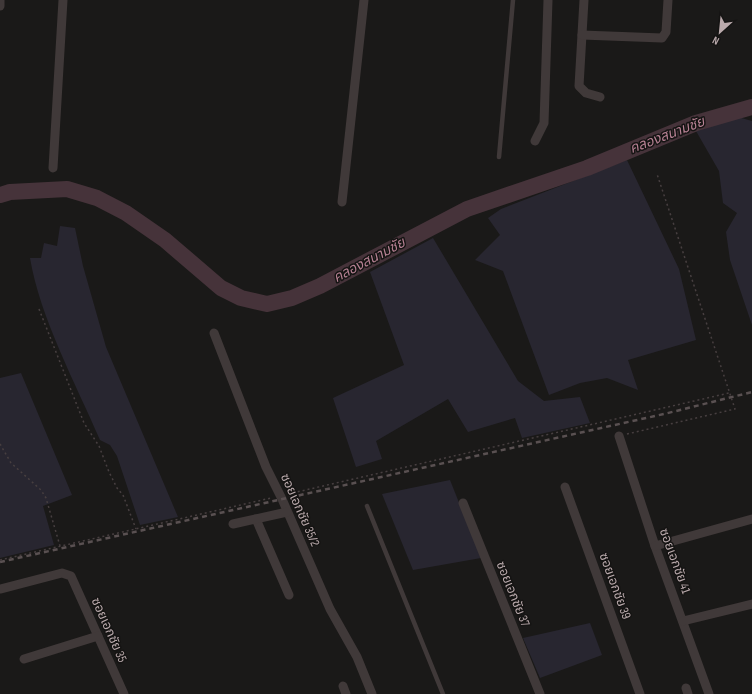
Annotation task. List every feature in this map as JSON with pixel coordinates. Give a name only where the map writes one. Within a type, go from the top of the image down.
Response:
[{"type":"street","points":[[0,0],[0,6]]},
{"type":"street","points":[[53,168],[63,0]]},
{"type":"street","points":[[342,202],[364,0]]},
{"type":"street","points":[[535,141],[544,123],[548,0]]},
{"type":"street","points":[[584,0],[579,86],[586,93],[600,96]]},
{"type":"street","points":[[582,35],[662,38],[666,32],[668,0]]},
{"type":"street","name":"ซอยเอกชัย 35/2","points":[[214,333],[266,467],[330,609],[357,657],[372,694]]},
{"type":"street","name":"ซอยเอกชัย 41","points":[[620,436],[632,479],[655,546],[709,694]]},
{"type":"street","name":"ซอยเอกชัย 39","points":[[565,487],[640,694]]},
{"type":"street","name":"ซอยเอกชัย 37","points":[[463,502],[540,694]]},
{"type":"street","points":[[234,524],[287,512]]},
{"type":"street","points":[[256,519],[289,595]]},
{"type":"street","points":[[655,546],[752,519]]},
{"type":"street","name":"ซอยเอกชัย 35","points":[[0,589],[62,573],[71,576],[124,694]]},
{"type":"street","points":[[683,621],[752,604]]},
{"type":"street","points":[[24,659],[98,636]]},
{"type":"lane","points":[[500,157],[513,0]]},
{"type":"lane","points":[[367,506],[443,694]]},
{"type":"path","points":[[620,436],[734,409],[657,174]]},
{"type":"path","points":[[39,309],[84,424],[99,446],[109,472],[123,496],[136,529]]},
{"type":"path","points":[[0,560],[729,393]]},
{"type":"path","points":[[0,444],[11,463],[40,490],[46,498],[60,546]]},
{"type":"shaded area","points":[[738,117],[752,121],[752,325],[730,260],[726,232],[737,213],[723,203],[719,171],[696,131]]},
{"type":"shaded area","points":[[627,160],[679,269],[696,340],[628,360],[638,390],[607,378],[580,383],[549,395],[503,271],[475,260],[500,235],[488,218],[501,209]]},
{"type":"shaded area","points":[[60,226],[75,228],[83,266],[106,347],[178,517],[140,525],[117,456],[110,445],[100,440],[50,327],[35,281],[30,258],[41,258],[44,243],[57,246]]},
{"type":"shaded area","points":[[433,238],[518,381],[544,401],[580,397],[590,423],[522,438],[515,418],[468,432],[448,399],[376,441],[382,459],[356,467],[333,398],[404,365],[370,272]]},
{"type":"shaded area","points":[[21,373],[72,495],[43,506],[54,545],[0,558],[0,378]]},
{"type":"shaded area","points":[[450,480],[481,558],[413,570],[382,494]]},
{"type":"shaded area","points":[[590,623],[602,655],[540,678],[523,638]]},
{"type":"waterway","name":"คลองสนามชัย","points":[[0,195],[10,192],[67,189],[97,198],[126,213],[165,240],[221,288],[241,298],[267,304],[292,298],[320,286],[467,209],[587,168],[696,123],[752,107]]},
{"type":"railway","points":[[0,562],[664,414],[752,392]]}]
